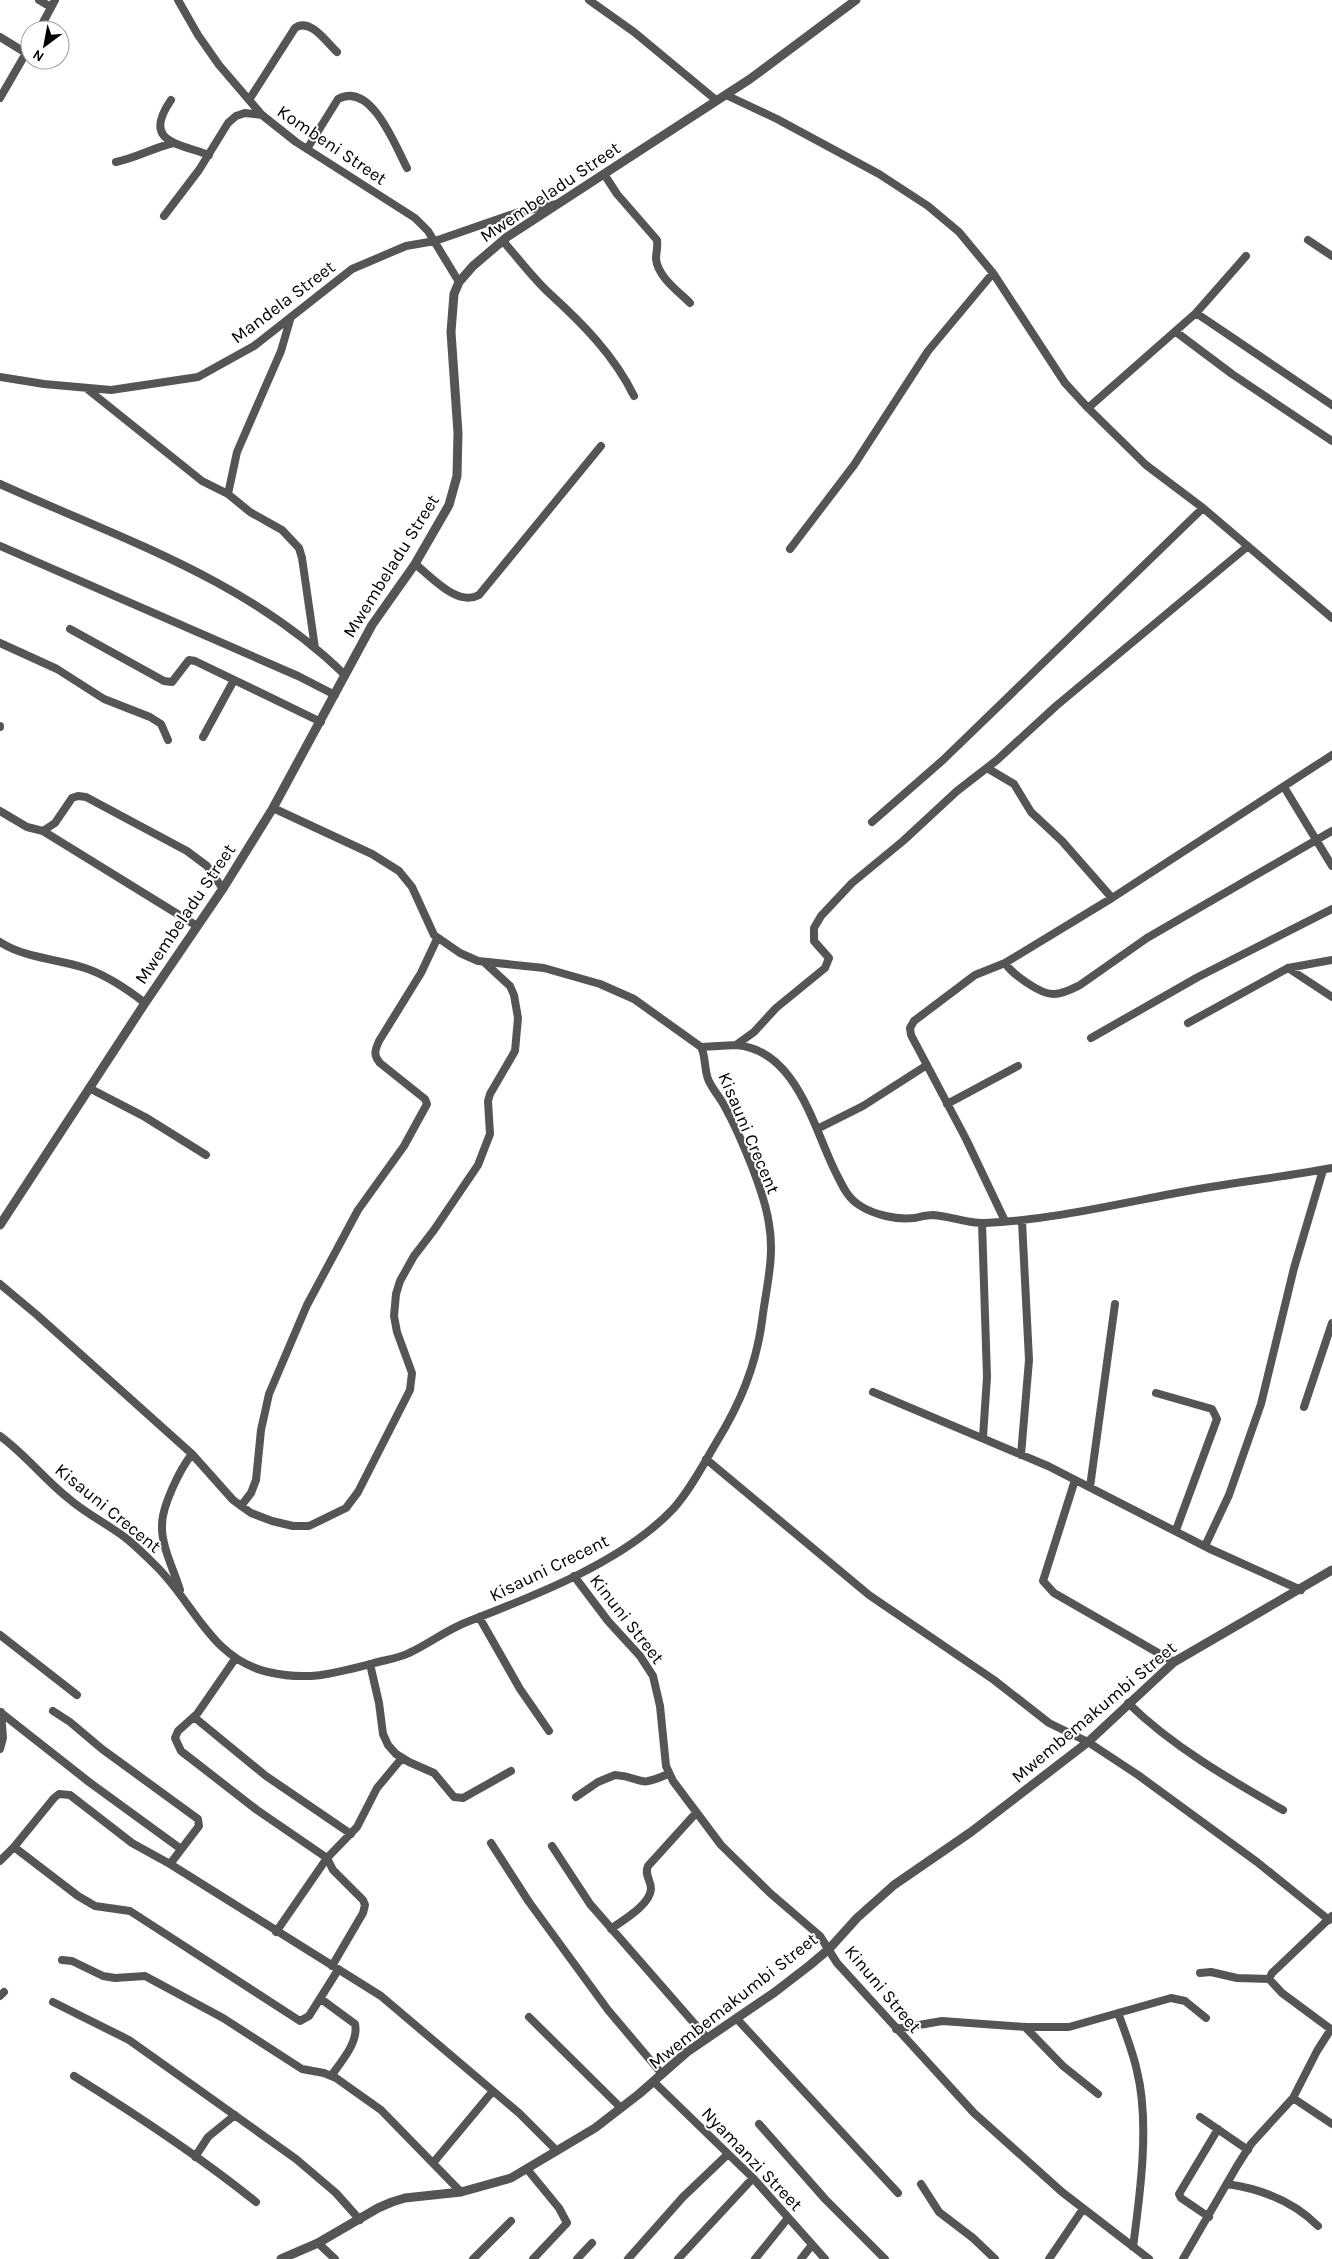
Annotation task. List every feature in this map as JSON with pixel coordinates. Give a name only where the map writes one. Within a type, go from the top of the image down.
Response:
[{"type":"street","points":[[39,0],[53,4],[44,20]]},
{"type":"street","name":"Kombeni Street","points":[[178,0],[218,65],[262,115],[279,130],[307,149],[415,218],[435,241],[459,282]]},
{"type":"street","points":[[589,0],[634,32],[716,100]]},
{"type":"street","name":"Mwembeladu Street","points":[[0,1225],[145,1003],[223,889],[274,808],[372,626],[415,564],[449,505],[457,476],[458,433],[451,332],[454,294],[459,282],[472,266],[503,241],[726,95],[856,0]]},
{"type":"street","points":[[249,100],[300,24],[307,24],[316,30],[337,52]]},
{"type":"street","points":[[0,37],[20,46]]},
{"type":"street","points":[[0,98],[20,64]]},
{"type":"street","points":[[307,149],[338,99],[346,95],[357,96],[376,112],[407,168]]},
{"type":"street","points":[[726,95],[777,119],[879,174],[928,206],[959,232],[993,273],[1065,382],[1088,408],[1146,465],[1203,508],[1332,618]]},
{"type":"street","points":[[171,100],[159,120],[159,127],[163,134],[173,144],[209,155]]},
{"type":"street","points":[[164,216],[209,155],[228,123],[236,116],[245,113],[262,115]]},
{"type":"street","points":[[116,162],[173,144]]},
{"type":"street","points":[[604,174],[617,194],[657,240],[656,258],[658,266],[667,280],[690,303]]},
{"type":"street","name":"Mandela Street","points":[[0,377],[44,384],[111,390],[198,377],[254,346],[290,320],[352,269],[406,246],[435,241],[516,214],[558,204]]},
{"type":"street","points":[[1308,240],[1332,256]]},
{"type":"street","points":[[503,241],[549,292],[576,316],[622,371],[634,396]]},
{"type":"street","points":[[1088,408],[1196,313],[1246,256]]},
{"type":"street","points":[[790,549],[854,465],[928,351],[993,273]]},
{"type":"street","points":[[1196,313],[1332,405]]},
{"type":"street","points":[[228,494],[237,452],[281,350],[290,320]]},
{"type":"street","points":[[1176,332],[1232,374],[1332,441]]},
{"type":"street","points":[[86,388],[202,481],[228,494],[250,512],[282,530],[299,548],[316,648]]},
{"type":"street","points":[[415,564],[458,597],[472,599],[480,595],[602,446]]},
{"type":"street","points":[[0,484],[142,544],[241,594],[316,648],[345,675]]},
{"type":"street","points":[[872,822],[943,760],[1203,508]]},
{"type":"street","points":[[0,546],[288,672],[335,695]]},
{"type":"street","points":[[736,1045],[754,1032],[776,1008],[827,965],[828,955],[814,941],[814,928],[852,883],[903,841],[957,791],[988,768],[1056,706],[1248,546]]},
{"type":"street","points":[[70,629],[164,681],[172,682],[189,660],[195,661],[321,722]]},
{"type":"street","points":[[0,643],[57,669],[104,698],[150,717],[161,724],[168,740]]},
{"type":"street","points":[[203,737],[234,680]]},
{"type":"street","points":[[1005,1221],[911,1035],[910,1028],[914,1021],[975,975],[1004,963],[1112,898],[1332,755]]},
{"type":"street","points":[[988,768],[1014,784],[1031,812],[1062,841],[1112,898]]},
{"type":"street","points":[[1284,787],[1332,866]]},
{"type":"street","points":[[43,831],[55,823],[72,798],[82,796],[114,810],[187,851],[207,866],[223,889]]},
{"type":"street","points":[[274,808],[372,854],[399,871],[412,887],[430,929],[437,938],[460,953],[474,960],[544,968],[600,984],[634,998],[701,1047],[736,1045],[750,1048],[781,1068],[797,1087],[817,1129],[824,1150],[845,1191],[860,1206],[869,1210],[899,1218],[933,1216],[982,1223],[1022,1221],[1332,1168]]},
{"type":"street","points":[[0,811],[27,827],[43,831],[197,926]]},
{"type":"street","points":[[1004,963],[1017,976],[1045,993],[1054,994],[1069,991],[1147,938],[1316,842],[1332,831]]},
{"type":"street","points":[[1091,1038],[1198,977],[1332,909]]},
{"type":"street","points":[[241,1506],[251,1493],[256,1480],[261,1430],[269,1394],[307,1305],[358,1210],[404,1146],[427,1104],[425,1099],[380,1063],[375,1057],[375,1049],[421,973],[437,938]]},
{"type":"street","points":[[0,942],[26,954],[86,968],[129,991],[145,1003]]},
{"type":"street","points":[[1188,1023],[1288,968],[1332,960]]},
{"type":"street","points":[[0,1284],[192,1454],[221,1489],[241,1506],[272,1521],[293,1526],[309,1526],[346,1508],[371,1470],[410,1390],[412,1373],[397,1332],[394,1316],[400,1282],[414,1256],[478,1165],[490,1134],[488,1102],[490,1094],[515,1051],[518,1037],[518,1018],[514,995],[506,981],[484,962]]},
{"type":"street","points":[[1288,968],[1332,997]]},
{"type":"street","name":"Kisauni Crecent","points":[[0,1436],[25,1456],[66,1497],[128,1540],[170,1580],[214,1641],[235,1659],[265,1671],[302,1677],[336,1674],[409,1653],[457,1626],[574,1576],[606,1559],[657,1524],[683,1496],[740,1402],[755,1361],[769,1285],[772,1240],[769,1219],[758,1186],[726,1108],[708,1078],[701,1047]]},
{"type":"street","points":[[817,1129],[863,1106],[927,1064]]},
{"type":"street","points":[[947,1104],[1018,1066]]},
{"type":"street","points":[[89,1088],[145,1117],[206,1155]]},
{"type":"street","points":[[1206,1546],[1229,1495],[1262,1404],[1294,1268],[1323,1170]]},
{"type":"street","points":[[1021,1455],[1029,1360],[1022,1221]]},
{"type":"street","points":[[982,1223],[987,1377],[983,1438]]},
{"type":"street","points":[[1090,1487],[1115,1304]]},
{"type":"street","points":[[1304,1408],[1332,1323]]},
{"type":"street","points":[[873,1392],[1021,1455],[1090,1487],[1206,1546],[1301,1590]]},
{"type":"street","points":[[1156,1394],[1212,1409],[1218,1420],[1176,1530]]},
{"type":"street","points":[[181,1596],[163,1538],[162,1525],[182,1466],[192,1454]]},
{"type":"street","points":[[706,1460],[869,1595],[994,1680],[1049,1723],[1088,1742],[1138,1775],[1330,1918],[1272,1973],[1269,1979]]},
{"type":"street","points":[[1075,1480],[1042,1581],[1054,1593],[1174,1662]]},
{"type":"street","name":"Mwembemakumbi Street","points":[[281,2259],[318,2243],[378,2208],[405,2198],[461,2192],[489,2186],[527,2169],[594,2128],[707,2038],[786,1984],[829,1948],[857,1918],[894,1884],[971,1832],[1088,1742],[1174,1662],[1204,1642],[1301,1590],[1332,1570]]},
{"type":"street","name":"Kinuni Street","points":[[574,1576],[608,1621],[640,1656],[653,1676],[660,1706],[668,1774],[696,1813],[735,1860],[815,1931],[829,1948],[837,1963],[974,2113],[1083,2209],[1133,2247],[1140,2256],[1149,2259]]},
{"type":"street","points":[[479,1617],[520,1689],[549,1731]]},
{"type":"street","points":[[0,1635],[77,1694]]},
{"type":"street","points":[[14,1847],[78,1896],[95,1906],[130,1911],[300,2021],[309,2016],[321,1999],[365,1905],[363,1900],[332,1870],[327,1858],[257,1810],[181,1751],[174,1738],[178,1731],[194,1717],[235,1659]]},
{"type":"street","points":[[370,1664],[380,1703],[383,1734],[388,1745],[402,1758],[434,1773],[454,1796],[459,1798],[463,1798],[511,1771]]},
{"type":"street","points":[[1128,1703],[1155,1726],[1215,1770],[1283,1810]]},
{"type":"street","points":[[53,1711],[198,1819],[199,1826],[170,1864]]},
{"type":"street","points":[[0,1712],[89,1782],[181,1849]]},
{"type":"street","points":[[0,1712],[2,1738],[0,1749]]},
{"type":"street","points":[[194,1717],[266,1776],[351,1834]]},
{"type":"street","points":[[276,1932],[327,1858],[357,1827],[377,1788],[402,1758]]},
{"type":"street","points":[[576,1798],[598,1782],[615,1775],[642,1783],[651,1782],[668,1774]]},
{"type":"street","points":[[0,1861],[14,1847],[54,1798],[63,1794],[70,1795],[140,1848],[170,1864],[276,1932],[382,1996],[404,2013],[557,2151]]},
{"type":"street","points":[[611,1929],[648,1897],[651,1888],[645,1871],[696,1813]]},
{"type":"street","points":[[491,1844],[529,1902],[608,2010],[662,2074]]},
{"type":"street","points":[[552,1846],[590,1904],[707,2038]]},
{"type":"street","points":[[62,1960],[72,1961],[103,1976],[115,1978],[145,1976],[224,2018],[302,2069],[331,2076],[380,2110],[461,2192]]},
{"type":"street","points":[[1183,2259],[1248,2150],[1292,2098],[1317,2051],[1332,2029],[1282,1994],[1269,1979],[1237,1978],[1210,1972],[1200,1973]]},
{"type":"street","points":[[896,2029],[942,2022],[1025,2028],[1069,2027],[1159,2000],[1178,1998],[1196,2008],[1206,2018]]},
{"type":"street","points":[[321,1999],[355,2024],[356,2030],[344,2057],[331,2076]]},
{"type":"street","points":[[54,2002],[128,2040],[234,2115],[318,2176],[360,2220]]},
{"type":"street","points":[[1118,2013],[1138,2072],[1143,2113],[1140,2180],[1133,2247]]},
{"type":"street","points":[[529,2017],[621,2108]]},
{"type":"street","points":[[737,2019],[898,2193]]},
{"type":"street","points":[[1025,2028],[1063,2066],[1098,2094]]},
{"type":"street","points":[[74,2076],[120,2104],[221,2174],[256,2202]]},
{"type":"street","name":"Nyamanzi Street","points":[[654,2082],[753,2178],[825,2259]]},
{"type":"street","points":[[433,2163],[492,2092]]},
{"type":"street","points":[[1292,2098],[1332,2124]]},
{"type":"street","points":[[195,2156],[208,2137],[234,2115]]},
{"type":"street","points":[[1200,2117],[1248,2150]]},
{"type":"street","points":[[759,2124],[825,2199],[885,2259]]},
{"type":"street","points":[[1209,2217],[1181,2198],[1179,2194],[1218,2129]]},
{"type":"street","points":[[628,2259],[683,2197],[728,2154]]},
{"type":"street","points":[[527,2169],[559,2208],[567,2223],[533,2259]]},
{"type":"street","points":[[678,2259],[753,2178]]},
{"type":"street","points":[[920,2184],[939,2212],[973,2238],[995,2259]]},
{"type":"street","points":[[1227,2184],[1270,2194],[1305,2214],[1318,2226]]},
{"type":"street","points":[[1049,2259],[1083,2209]]},
{"type":"street","points":[[755,2259],[788,2218]]},
{"type":"street","points":[[473,2259],[511,2221]]},
{"type":"street","points":[[318,2243],[334,2259]]},
{"type":"street","points":[[577,2259],[592,2243]]},
{"type":"street","points":[[801,2259],[812,2245]]}]
